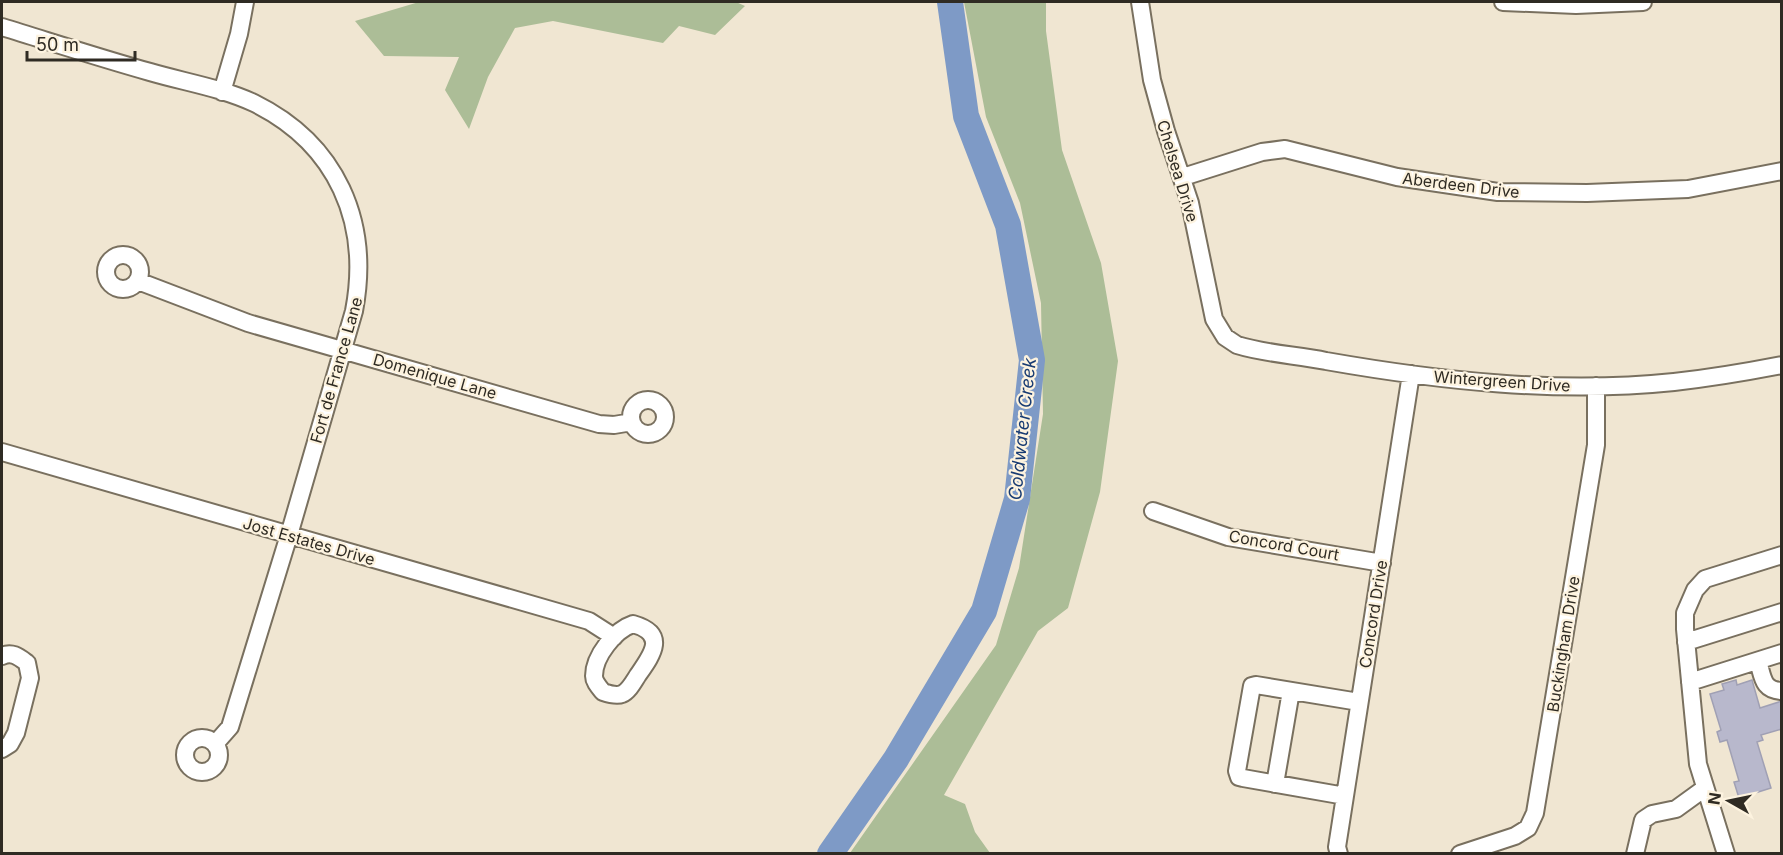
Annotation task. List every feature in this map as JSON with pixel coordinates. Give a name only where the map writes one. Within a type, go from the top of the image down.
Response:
[{"type":"street","points":[[222,92],[239,34],[245,2]]},
{"type":"street","name":"Chelsea Drive","points":[[1140,2],[1158,104],[1183,177],[1198,234],[1214,319],[1226,337]]},
{"type":"street","points":[[1503,2],[1576,5],[1643,2]]},
{"type":"street","name":"Fort de France Lane","points":[[2,27],[254,103],[300,134],[319,153],[337,176],[350,205],[356,228],[359,287],[354,311],[230,727],[215,744]]},
{"type":"street","name":"Aberdeen Drive","points":[[1183,177],[1262,152],[1284,149],[1347,167],[1498,192],[1587,193],[1688,189],[1782,171]]},
{"type":"street","name":"Domenique Lane","points":[[138,281],[248,322],[599,424],[614,425],[632,422]]},
{"type":"street","name":"Wintergreen Drive","points":[[1226,337],[1237,345],[1248,348],[1458,381],[1492,383],[1596,386],[1672,382],[1782,365]]},
{"type":"street","name":"Concord Drive","points":[[1339,854],[1337,847],[1411,374]]},
{"type":"street","name":"Buckingham Drive","points":[[1460,854],[1515,836],[1528,828],[1535,813],[1596,445],[1596,386]]},
{"type":"street","name":"Jost Estates Drive","points":[[2,452],[589,621],[614,636]]},
{"type":"street","name":"Concord Court","points":[[1153,511],[1228,537],[1382,563]]},
{"type":"street","points":[[1726,854],[1698,765],[1685,613],[1695,590],[1705,579],[1782,555]]},
{"type":"street","points":[[1686,642],[1782,612]]},
{"type":"street","points":[[1690,682],[1782,653]]},
{"type":"street","points":[[2,656],[17,655],[27,663],[30,678],[16,733],[10,744],[2,749]]},
{"type":"street","points":[[1758,661],[1766,685],[1772,691],[1782,691]]},
{"type":"street","points":[[1345,795],[1243,778],[1237,774],[1252,686],[1359,702]]},
{"type":"street","points":[[1275,784],[1291,691]]},
{"type":"street","points":[[1635,854],[1643,820],[1652,814],[1676,809],[1705,788]]},
{"type":"green space","points":[[419,2],[736,2],[745,6],[715,35],[679,26],[663,43],[553,21],[515,28],[488,77],[469,129],[445,90],[459,57],[384,56],[355,21]]},
{"type":"green space","points":[[964,2],[1046,2],[1046,31],[1062,150],[1101,263],[1118,361],[1100,492],[1068,608],[1038,631],[944,795],[965,804],[975,832],[990,853],[850,853],[996,645],[1019,568],[1043,414],[1041,303],[1020,203],[986,117]]},
{"type":"building","points":[[1736,680],[1737,685],[1752,680],[1760,708],[1782,701],[1782,729],[1761,735],[1763,740],[1757,742],[1771,788],[1739,798],[1734,782],[1739,781],[1727,740],[1720,742],[1717,732],[1721,730],[1710,694],[1724,690],[1722,684]]},
{"type":"waterway","name":"Coldwater Creek","points":[[830,854],[896,759],[984,611],[1017,499],[1032,360],[1008,225],[966,116],[950,2]]}]
